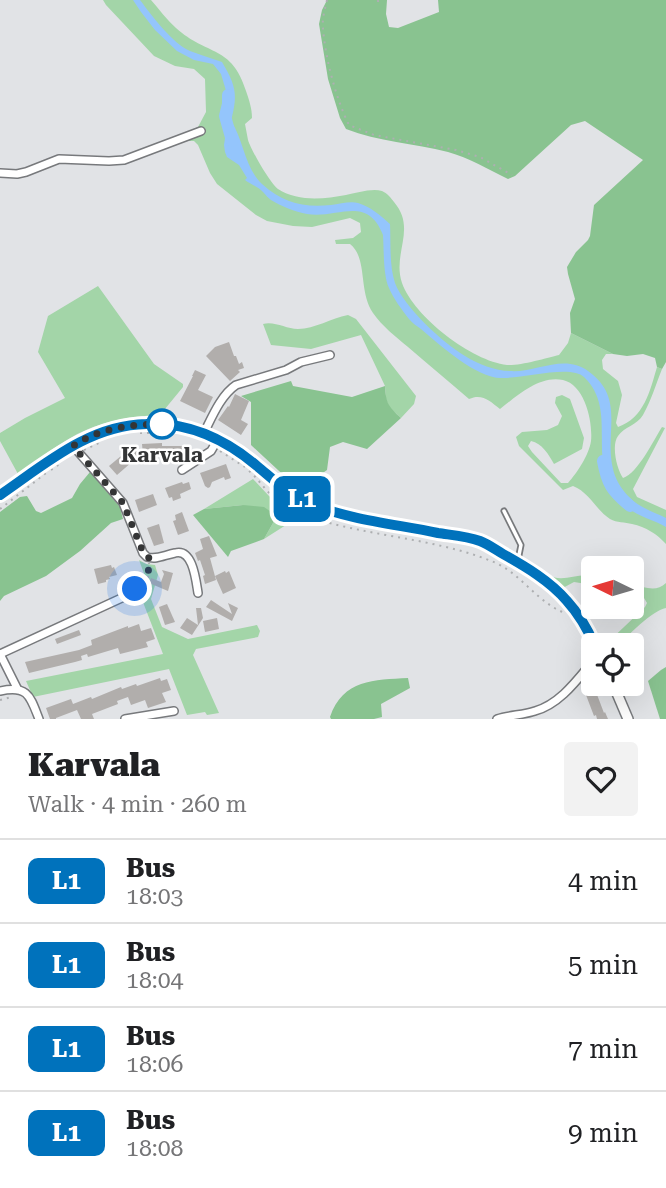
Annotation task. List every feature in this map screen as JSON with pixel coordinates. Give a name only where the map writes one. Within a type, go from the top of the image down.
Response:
[{"type":"street","points":[[0,173],[26,172],[59,159],[124,160],[201,131]]},
{"type":"street","points":[[204,433],[223,398],[236,385],[286,370],[301,362],[330,355]]},
{"type":"street","points":[[0,495],[100,433],[123,426],[145,424],[178,426],[204,433],[216,443],[243,454],[287,491],[326,510],[479,541],[518,562],[542,579],[567,601],[588,633]]},
{"type":"street","points":[[182,470],[211,451],[216,443]]},
{"type":"street","points":[[76,450],[123,503],[143,552],[149,558],[157,559],[178,552],[187,556],[198,593]]},
{"type":"street","points":[[16,688],[0,654],[126,596]]},
{"type":"street","points":[[497,719],[526,714],[548,706],[581,675]]},
{"type":"street","points":[[0,691],[16,688],[22,690],[31,699],[39,719]]},
{"type":"street","points":[[617,696],[628,719]]},
{"type":"street","points":[[125,719],[174,711]]},
{"type":"lane","points":[[504,511],[521,545],[518,562]]},
{"type":"path","points":[[327,0],[323,26],[326,45],[342,111],[349,125],[374,135],[480,157],[512,175]]},
{"type":"path","points":[[378,0],[378,6]]},
{"type":"path","points":[[131,433],[156,432]]},
{"type":"path","points":[[0,509],[76,450],[103,441]]},
{"type":"path","points":[[216,443],[248,469],[275,498],[301,513],[336,525],[461,551],[489,561],[510,570],[553,607],[567,614]]},
{"type":"path","points":[[126,596],[148,579],[149,558]]},
{"type":"green space","points":[[103,0],[151,0],[187,37],[226,58],[234,66],[251,107],[252,118],[245,124],[248,140],[261,166],[278,189],[294,196],[311,198],[374,190],[389,196],[401,212],[404,222],[400,261],[402,283],[431,323],[462,346],[493,362],[519,364],[559,355],[568,343],[571,333],[613,354],[606,354],[602,360],[603,369],[618,381],[622,395],[616,423],[618,427],[627,423],[640,410],[657,367],[662,369],[643,415],[618,436],[615,451],[623,478],[634,470],[662,427],[665,428],[633,489],[637,497],[666,510],[666,544],[647,529],[610,519],[579,489],[573,486],[563,490],[519,446],[516,437],[522,432],[547,430],[558,425],[562,416],[555,403],[556,397],[562,395],[570,399],[584,438],[582,449],[554,464],[539,444],[531,441],[528,446],[561,483],[568,483],[582,464],[591,441],[586,405],[571,383],[554,379],[545,381],[521,393],[500,409],[482,397],[469,399],[389,331],[373,313],[368,304],[356,250],[350,244],[336,244],[335,240],[353,238],[361,232],[360,223],[350,218],[312,227],[267,221],[217,184],[198,145],[194,141],[181,141],[179,136],[198,127],[206,112],[205,79],[194,69],[175,66],[154,56]]},
{"type":"green space","points":[[327,0],[387,0],[389,27],[398,28],[439,12],[438,0],[666,0],[666,362],[662,369],[657,367],[655,358],[643,354],[613,354],[571,333],[570,313],[575,299],[567,267],[590,236],[594,205],[643,160],[585,121],[571,125],[515,176],[508,179],[448,152],[371,137],[346,129],[328,79],[319,24]]},
{"type":"green space","points":[[98,286],[154,364],[183,384],[183,387],[160,415],[124,419],[88,429],[18,474],[0,441],[0,433],[65,398],[38,352],[48,316]]},
{"type":"green space","points":[[348,315],[356,319],[416,396],[414,404],[401,418],[389,407],[385,386],[361,335],[311,349],[271,345],[263,324],[304,329]]},
{"type":"green space","points":[[291,381],[293,386],[352,397],[385,386],[388,404],[401,418],[367,449],[343,442],[330,447],[327,470],[303,487],[292,483],[251,445],[251,402],[241,396]]},
{"type":"green space","points":[[90,472],[120,507],[123,519],[111,523],[80,551],[46,576],[4,596],[0,601],[0,512],[20,497],[27,496],[36,511],[41,513],[72,498]]},
{"type":"green space","points":[[253,479],[269,496],[297,518],[264,539],[273,523],[243,505],[204,509]]},
{"type":"green space","points":[[243,505],[264,507],[274,514],[273,523],[264,539],[231,551],[228,557],[193,515],[204,509]]},
{"type":"green space","points":[[139,560],[155,565],[158,575],[151,599],[162,627],[188,639],[257,625],[260,631],[258,637],[196,649],[193,655],[219,713],[187,715],[169,669],[33,697],[26,681],[163,654],[136,584],[146,579]]},
{"type":"green space","points":[[538,568],[558,578],[581,575],[581,583],[574,582],[561,589]]},
{"type":"green space","points":[[666,583],[666,608],[647,618],[631,633],[618,633],[631,620],[644,620],[647,603],[644,588],[654,589]]},
{"type":"green space","points":[[666,667],[666,719],[660,719],[648,681]]},
{"type":"green space","points":[[408,678],[410,688],[381,704],[382,717],[331,719],[336,704],[351,688],[372,681]]},
{"type":"water","points":[[133,0],[140,0],[163,29],[183,47],[222,62],[234,90],[235,104],[231,121],[251,170],[262,184],[278,196],[303,205],[358,203],[379,214],[390,224],[391,261],[395,283],[415,313],[446,342],[470,359],[504,371],[569,364],[579,366],[600,381],[610,404],[611,455],[615,477],[633,501],[666,518],[666,527],[632,511],[611,488],[603,463],[600,407],[592,386],[584,377],[578,373],[557,372],[501,378],[491,377],[470,367],[413,323],[398,304],[386,276],[383,235],[369,215],[351,211],[319,215],[298,212],[271,200],[245,180],[247,178],[239,165],[227,157],[225,152],[227,94],[221,74],[213,64],[194,60],[177,51],[155,30]]},
{"type":"building","points":[[229,342],[234,356],[239,364],[242,362],[244,368],[238,370],[240,372],[230,381],[206,356],[215,347]]},
{"type":"building","points":[[195,370],[206,375],[198,390],[213,397],[205,413],[180,401]]},
{"type":"building","points":[[235,394],[249,401],[241,420],[248,424],[241,435],[218,420]]},
{"type":"building","points":[[162,443],[162,446],[188,446],[188,455],[143,455],[142,444]]},
{"type":"building","points":[[133,446],[140,455],[117,475],[109,466]]},
{"type":"building","points":[[226,464],[231,478],[225,480],[224,477],[212,482],[208,488],[205,486],[200,473]]},
{"type":"building","points":[[189,482],[191,489],[173,501],[165,488]]},
{"type":"building","points":[[153,494],[157,505],[139,512],[135,500]]},
{"type":"building","points":[[182,512],[189,531],[178,535],[173,521],[176,520],[175,515]]},
{"type":"building","points":[[159,524],[164,543],[154,546],[147,528]]},
{"type":"building","points":[[209,536],[217,556],[210,558],[216,580],[205,584],[205,575],[195,553],[203,549],[200,539]]},
{"type":"building","points":[[111,565],[117,575],[98,584],[94,569]]},
{"type":"building","points":[[162,570],[173,573],[168,591],[149,583],[151,578],[161,582],[164,574]]},
{"type":"building","points":[[229,571],[236,588],[223,594],[215,576]]},
{"type":"building","points":[[211,600],[232,614],[228,603],[238,608],[232,621],[206,607]]},
{"type":"building","points":[[167,604],[175,622],[165,625],[159,607]]},
{"type":"building","points":[[196,608],[201,608],[203,618],[192,635],[180,628],[187,618],[198,625]]},
{"type":"building","points":[[217,618],[219,629],[205,632],[203,621]]},
{"type":"building","points":[[139,624],[141,631],[151,628],[155,639],[146,642],[148,647],[120,654],[118,648],[88,657],[87,654],[81,656],[82,660],[29,673],[25,662],[79,650],[92,645],[91,640]]},
{"type":"building","points":[[79,630],[81,635],[57,644],[55,639]]},
{"type":"building","points":[[160,678],[161,681],[167,679],[171,690],[162,693],[166,702],[148,708],[145,700],[131,705],[128,697],[92,714],[94,719],[81,719],[77,710],[50,719],[46,708],[71,699],[73,704],[91,697],[92,699],[121,687],[137,686]]},
{"type":"building","points":[[586,696],[598,696],[608,719],[597,719],[596,715],[594,716]]},
{"type":"waterway","points":[[228,95],[225,116],[232,141]]},
{"type":"waterway","points":[[603,461],[611,486],[630,506]]},
{"type":"bus line","name":"L1","points":[[0,495],[80,442],[100,433],[123,426],[145,424],[178,426],[204,433],[227,444],[294,496],[326,510],[479,541],[518,562],[542,579],[567,601],[588,633]]},
{"type":"place","name":"Karvala","points":[[162,424]]},
{"type":"route","points":[[135,589],[148,579],[149,558],[143,552],[123,503],[73,446],[123,426],[162,424]]}]
